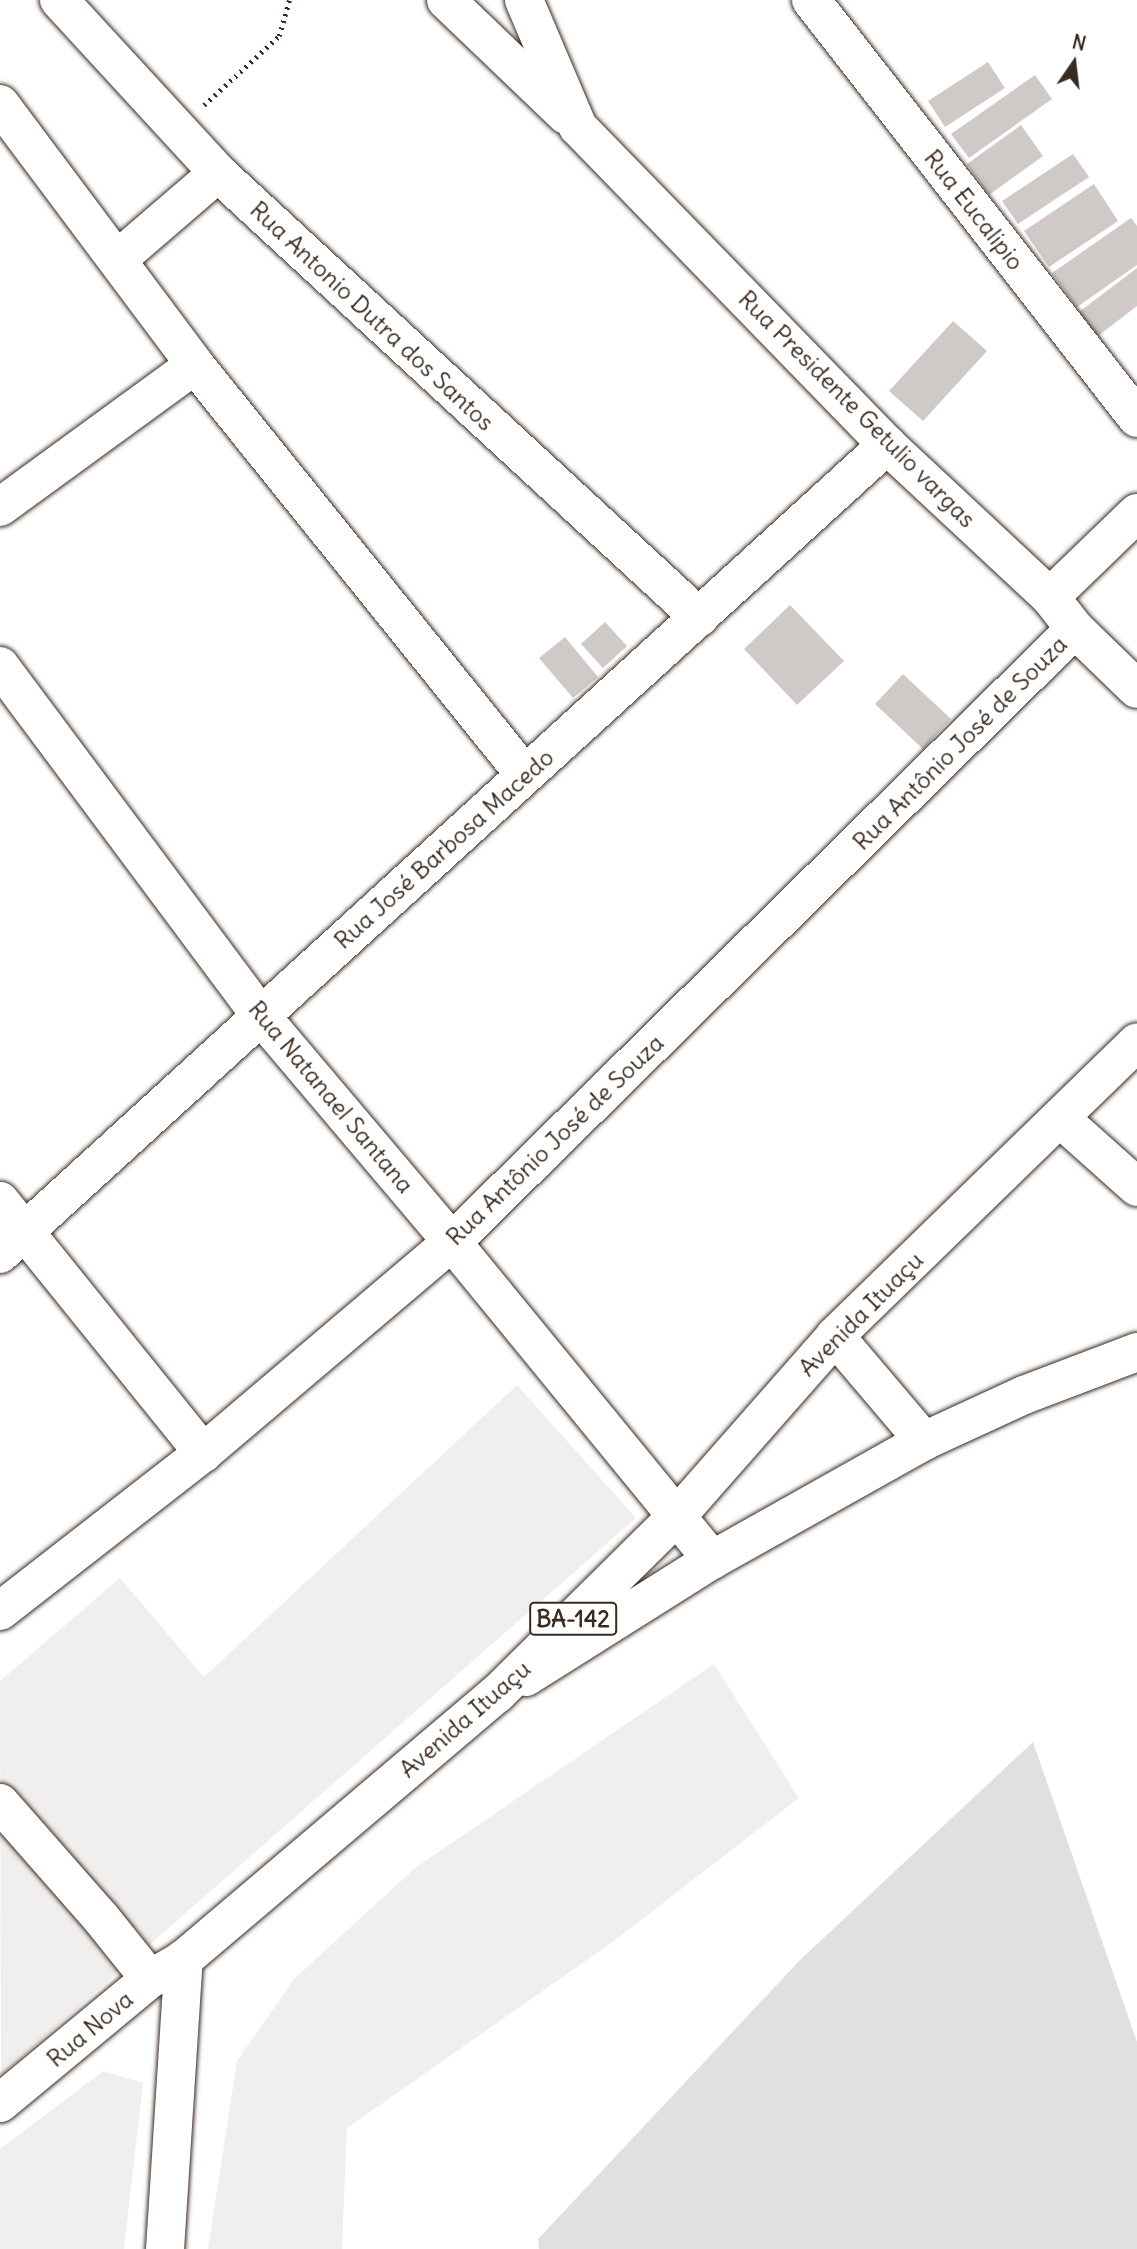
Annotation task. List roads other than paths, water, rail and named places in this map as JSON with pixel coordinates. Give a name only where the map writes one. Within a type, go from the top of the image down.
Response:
[{"type":"street","name":"Rua Antonio Dutra dos Santos","points":[[59,0],[218,173],[699,617]]},
{"type":"street","name":"Rua Presidente Getulio vargas","points":[[446,0],[578,127],[887,445],[1050,597],[1075,629],[1137,690]]},
{"type":"street","name":"Rua Presidente Getulio vargas","points":[[524,0],[578,127]]},
{"type":"street","name":"Rua Eucalipio","points":[[811,0],[1137,418]]},
{"type":"street","points":[[0,104],[195,365],[525,775]]},
{"type":"street","points":[[118,259],[218,173]]},
{"type":"street","points":[[0,507],[195,365]]},
{"type":"street","name":"Rua José Barbosa Macedo","points":[[12,1243],[887,445]]},
{"type":"street","points":[[1050,597],[1137,513]]},
{"type":"street","name":"Rua Antônio José de Souza","points":[[0,1611],[203,1453],[452,1242],[1075,629]]},
{"type":"street","name":"Rua Natanael Santana","points":[[0,666],[261,1016],[452,1242],[678,1515],[712,1560]]},
{"type":"street","name":"Avenida Ituaçu","points":[[184,1959],[497,1694],[678,1515],[835,1336],[1061,1119],[1137,1042]]},
{"type":"street","points":[[1061,1119],[1137,1187]]},
{"type":"street","points":[[0,1201],[12,1243],[203,1453]]},
{"type":"street","points":[[835,1336],[924,1441]]},
{"type":"street","points":[[497,1694],[712,1560],[924,1441],[1024,1395],[1137,1352]]},
{"type":"street","points":[[0,1803],[150,1979]]},
{"type":"street","points":[[165,2249],[184,1959]]},
{"type":"street","name":"Rua Nova","points":[[0,2102],[150,1979],[184,1959]]}]
